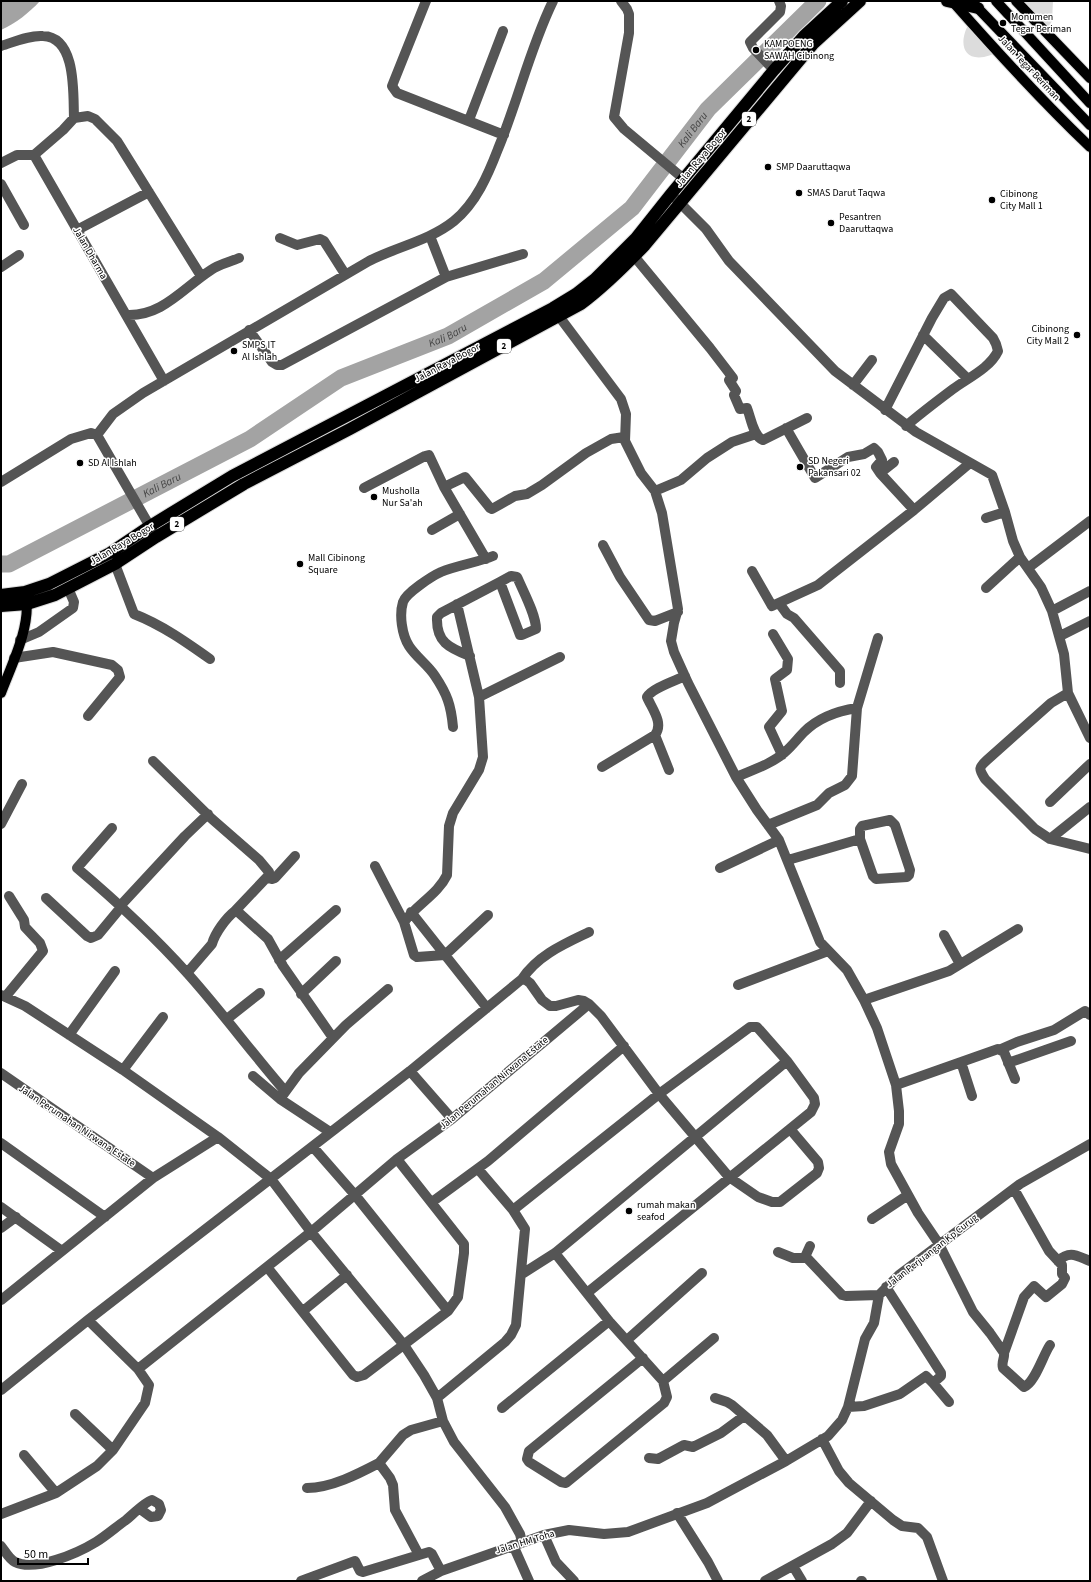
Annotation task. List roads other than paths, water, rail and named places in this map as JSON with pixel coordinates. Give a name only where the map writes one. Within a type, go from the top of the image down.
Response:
[{"type":"highway","name":"Jalan Raya Bogor","points":[[1,606],[26,598],[55,595],[116,564],[153,532],[232,476],[343,418],[556,312],[581,304],[603,288],[634,256],[675,198],[684,179],[804,36],[842,1]]},
{"type":"highway","name":"Jalan Raya Bogor","points":[[1,595],[26,598],[54,582],[350,429],[556,312],[617,259],[675,198],[814,43],[860,1]]},
{"type":"highway","points":[[950,1],[975,5]]},
{"type":"highway","points":[[343,418],[350,429]]},
{"type":"main road","name":"Jalan Tegar Beriman","points":[[950,1],[1056,114],[1090,147]]},
{"type":"main road","name":"Jalan Tegar Beriman","points":[[996,1],[1090,103]]},
{"type":"main road","points":[[1016,1],[1090,78]]},
{"type":"main road","name":"Jalan Tegar Beriman","points":[[975,5],[1090,125]]},
{"type":"main road","points":[[1013,68],[1026,58]]},
{"type":"main road","points":[[1,693],[25,624],[26,598]]},
{"type":"street","points":[[426,1],[393,88],[397,93],[504,135]]},
{"type":"street","points":[[97,435],[113,414],[164,381],[345,274],[387,252],[430,236],[455,220],[465,210],[485,180],[504,135],[541,30],[554,1]]},
{"type":"street","points":[[622,1],[629,14],[629,33],[614,117],[624,130],[684,179]]},
{"type":"street","points":[[774,70],[753,48],[750,42],[780,12],[781,6],[779,1]]},
{"type":"street","points":[[469,120],[503,30]]},
{"type":"street","points":[[1,46],[34,36],[50,37],[58,43],[69,58],[72,68],[74,118]]},
{"type":"street","points":[[1,163],[17,155],[34,155],[63,130],[74,118],[88,116],[92,117],[111,134],[201,276]]},
{"type":"street","name":"Jalan Dharma","points":[[34,155],[164,381]]},
{"type":"street","points":[[1,184],[24,225]]},
{"type":"street","points":[[77,230],[149,192]]},
{"type":"street","points":[[675,198],[706,229],[722,254],[733,266],[835,370],[906,426],[992,475],[1013,541],[1020,557],[1041,587],[1052,611],[1064,654],[1068,693],[1090,738]]},
{"type":"street","points":[[430,236],[446,277]]},
{"type":"street","points":[[280,238],[297,245],[320,239],[324,241],[345,274]]},
{"type":"street","points":[[249,330],[272,362],[277,365],[282,365],[446,277],[523,254]]},
{"type":"street","points":[[1,266],[18,255]]},
{"type":"street","points":[[634,256],[733,378],[729,380],[736,391],[734,395],[740,409],[747,408],[756,434],[763,440],[807,418]]},
{"type":"street","points":[[126,314],[142,314],[165,304],[177,297],[201,276],[213,268],[239,258]]},
{"type":"street","points":[[885,410],[923,335],[944,298],[951,294],[992,338],[998,351],[991,361],[906,426]]},
{"type":"street","points":[[556,312],[577,338],[621,399],[626,414],[624,437],[626,444],[641,473],[655,492],[663,520],[678,609],[671,641],[674,652],[736,777],[778,840],[788,860],[820,942],[847,970],[864,1000],[877,1028],[896,1085],[899,1111],[899,1124],[889,1152],[891,1164],[908,1195],[939,1244],[973,1312],[1004,1353]]},
{"type":"street","points":[[923,335],[968,379]]},
{"type":"street","points":[[853,385],[872,360]]},
{"type":"street","points":[[786,428],[815,478],[848,457],[864,454],[874,448],[882,460],[876,467],[914,510]]},
{"type":"street","points":[[1,482],[71,439],[91,433],[97,435],[153,532]]},
{"type":"street","points":[[655,492],[687,476],[707,458],[732,442],[756,434]]},
{"type":"street","points":[[444,487],[465,477],[492,509],[515,496],[527,494],[586,453],[611,439],[624,437]]},
{"type":"street","points":[[364,488],[427,455],[430,457],[444,487],[460,514],[490,557],[440,572],[412,592],[403,602],[403,635],[410,648],[434,674],[449,699],[453,726]]},
{"type":"street","points":[[880,473],[894,462]]},
{"type":"street","points":[[752,571],[771,606],[818,585],[914,510],[970,463]]},
{"type":"street","points":[[986,518],[1005,512]]},
{"type":"street","points":[[432,530],[460,514]]},
{"type":"street","points":[[1028,568],[1090,521]]},
{"type":"street","points":[[603,545],[620,578],[649,620],[655,621],[678,612]]},
{"type":"street","points":[[986,588],[1020,557]]},
{"type":"street","points":[[116,564],[134,614],[149,620],[176,635],[210,659]]},
{"type":"street","points":[[470,656],[457,651],[444,642],[438,635],[437,617],[457,604],[500,582],[514,576],[518,579],[535,623],[535,630],[520,635],[500,582]]},
{"type":"street","points":[[20,640],[39,632],[73,608],[74,602],[68,588]]},
{"type":"street","points":[[1052,611],[1090,590]]},
{"type":"street","points":[[779,603],[785,612],[794,618],[840,671],[840,683]]},
{"type":"street","points":[[404,922],[411,912],[443,882],[446,875],[448,826],[453,813],[479,770],[483,757],[479,697],[457,604]]},
{"type":"street","points":[[1060,636],[1090,621]]},
{"type":"street","points":[[773,634],[788,659],[787,670],[775,679],[782,711],[769,727],[782,755]]},
{"type":"street","points":[[768,825],[818,805],[829,793],[846,785],[852,776],[857,708],[878,638]]},
{"type":"street","points":[[14,658],[53,652],[112,665],[118,670],[120,677],[88,716]]},
{"type":"street","points":[[479,697],[560,657]]},
{"type":"street","points":[[602,767],[658,730],[658,722],[647,697],[648,695],[660,687],[685,676]]},
{"type":"street","points":[[1068,693],[1051,703],[987,760],[980,767],[980,769],[985,779],[1035,829],[1050,839],[1090,849]]},
{"type":"street","points":[[736,777],[762,766],[782,755],[805,731],[819,720],[837,711],[857,708]]},
{"type":"street","points":[[654,734],[669,770]]},
{"type":"street","points":[[153,761],[244,848],[259,860],[269,872],[272,879],[275,878],[295,856]]},
{"type":"street","points":[[1050,802],[1090,764]]},
{"type":"street","points":[[1,824],[22,784]]},
{"type":"street","points":[[1050,839],[1090,808]]},
{"type":"street","points":[[46,898],[88,936],[91,938],[98,935],[121,906],[185,836],[208,814]]},
{"type":"street","points":[[890,820],[893,822],[910,870],[909,875],[907,877],[874,878],[860,839],[859,832],[862,826],[890,820]]},
{"type":"street","points":[[112,828],[77,867],[121,906],[187,973],[227,1019],[283,1095]]},
{"type":"street","points":[[788,860],[860,839]]},
{"type":"street","points":[[720,868],[778,840]]},
{"type":"street","points":[[375,866],[404,922],[414,955],[423,957],[444,955],[488,915]]},
{"type":"street","points":[[187,973],[212,944],[214,938],[234,912],[269,875]]},
{"type":"street","points":[[9,896],[24,920],[25,927],[40,943],[42,951],[3,995],[25,1006],[123,1070],[218,1137],[272,1179],[311,1232],[404,1345],[424,1375],[437,1398],[443,1421],[454,1442],[505,1507],[520,1534],[518,1543],[530,1581]]},
{"type":"street","points":[[279,960],[336,910]]},
{"type":"street","points":[[234,912],[239,912],[268,938],[279,960],[333,1038]]},
{"type":"street","points":[[411,912],[487,1008]]},
{"type":"street","points":[[864,1000],[949,971],[1018,929]]},
{"type":"street","points":[[1,1390],[88,1320],[410,1071],[522,979],[532,966],[547,954],[589,932]]},
{"type":"street","points":[[944,935],[960,964]]},
{"type":"street","points":[[738,985],[828,951]]},
{"type":"street","points":[[302,994],[336,961]]},
{"type":"street","points":[[69,1035],[115,971]]},
{"type":"street","points":[[522,979],[530,983],[542,1000],[550,1006],[556,1006],[578,1000],[584,1000],[589,1004],[601,1016],[659,1094],[729,1177],[758,1197],[772,1202],[780,1202],[816,1173],[819,1168],[818,1162],[790,1129]]},
{"type":"street","points":[[283,1095],[299,1073],[346,1024],[388,989]]},
{"type":"street","points":[[227,1019],[260,993]]},
{"type":"street","name":"Jalan Perumahan Nirwana Estate","points":[[138,1369],[311,1232],[397,1159],[452,1119],[589,1004]]},
{"type":"street","points":[[896,1085],[998,1049],[1001,1050],[1017,1042],[1054,1030],[1085,1011],[1090,1015]]},
{"type":"street","points":[[123,1070],[162,1017]]},
{"type":"street","points":[[513,1210],[659,1094],[750,1027],[757,1027],[787,1061],[814,1098],[815,1104],[811,1112],[587,1293]]},
{"type":"street","points":[[1008,1063],[1071,1041]]},
{"type":"street","points":[[432,1202],[478,1169],[624,1046]]},
{"type":"street","points":[[1001,1050],[1004,1052],[1015,1079]]},
{"type":"street","points":[[522,1274],[555,1253],[694,1136],[787,1061]]},
{"type":"street","points":[[961,1062],[972,1096]]},
{"type":"street","points":[[410,1071],[452,1119]]},
{"type":"street","name":"Jalan Perumahan Nirwana Estate","points":[[1,1073],[154,1178]]},
{"type":"street","points":[[253,1076],[283,1095],[330,1132]]},
{"type":"street","points":[[1,1300],[154,1178],[218,1137]]},
{"type":"street","points":[[1,1143],[105,1217]]},
{"type":"street","name":"Jalan Perjuangan Kp Curug","points":[[707,1503],[786,1461],[822,1439],[836,1428],[842,1420],[848,1407],[864,1339],[874,1323],[882,1291],[898,1275],[1014,1188],[1046,1168],[1090,1144]]},
{"type":"street","points":[[313,1147],[355,1195],[448,1311]]},
{"type":"street","points":[[267,1267],[353,1375],[357,1377],[364,1375],[448,1311],[458,1297],[464,1248],[461,1240],[397,1159]]},
{"type":"street","points":[[437,1398],[511,1335],[516,1325],[525,1230],[513,1210],[478,1169]]},
{"type":"street","points":[[1014,1188],[1049,1251],[1062,1265],[1064,1280],[1046,1297],[1034,1286],[1024,1297],[1004,1353],[1005,1356],[1002,1364],[1003,1368],[1024,1387],[1031,1382],[1045,1352],[1050,1345]]},
{"type":"street","points":[[872,1219],[908,1195]]},
{"type":"street","points":[[1,1207],[62,1251]]},
{"type":"street","points":[[1,1228],[16,1217]]},
{"type":"street","points":[[805,1257],[810,1246]]},
{"type":"street","points":[[778,1252],[793,1258],[805,1257],[842,1295],[882,1291],[941,1373],[941,1376],[933,1383]]},
{"type":"street","points":[[555,1253],[609,1321],[643,1358],[663,1381],[667,1397],[664,1403],[568,1482],[561,1482],[527,1459],[529,1451],[643,1358]]},
{"type":"street","points":[[1058,1261],[1066,1254],[1071,1254],[1090,1261]]},
{"type":"street","points":[[626,1340],[702,1273]]},
{"type":"street","points":[[303,1311],[347,1276]]},
{"type":"street","points":[[1,1514],[56,1493],[97,1466],[113,1450],[145,1403],[148,1396],[149,1385],[138,1369],[88,1320]]},
{"type":"street","points":[[502,1408],[609,1321]]},
{"type":"street","points":[[663,1381],[714,1338]]},
{"type":"street","points":[[848,1407],[864,1406],[900,1394],[926,1376],[949,1402]]},
{"type":"street","points":[[715,1398],[727,1402],[767,1435],[786,1461]]},
{"type":"street","points":[[75,1414],[113,1450]]},
{"type":"street","points":[[649,1458],[658,1460],[684,1445],[693,1447],[721,1433],[744,1416]]},
{"type":"street","points":[[306,1488],[313,1488],[356,1475],[379,1463],[403,1435],[411,1430],[443,1421]]},
{"type":"street","points":[[822,1439],[839,1471],[849,1483],[902,1526],[918,1528],[927,1537],[943,1581]]},
{"type":"street","points":[[24,1455],[56,1493]]},
{"type":"street","points":[[379,1463],[390,1478],[393,1485],[395,1510],[419,1555]]},
{"type":"street","points":[[765,1581],[832,1544],[847,1533],[871,1501]]},
{"type":"street","name":"Jalan HM Toha","points":[[422,1581],[518,1543],[544,1535],[569,1530],[604,1534],[628,1532],[707,1503]]},
{"type":"street","points":[[1,1546],[13,1561],[31,1566],[45,1563],[66,1556],[96,1542],[140,1509]]},
{"type":"street","points":[[676,1514],[708,1562],[718,1581]]},
{"type":"street","points":[[544,1535],[556,1562],[574,1581]]},
{"type":"street","points":[[301,1581],[355,1561],[360,1571],[363,1572],[430,1552],[432,1554],[437,1576]]},
{"type":"street","points":[[793,1566],[802,1581]]},
{"type":"waterway","name":"Kali Baru","points":[[1,564],[9,564],[250,439],[341,378],[448,336],[544,281],[632,208],[708,109],[818,1]]},
{"type":"place","name":"Monumen Tegar Beriman","points":[[1003,23]]},
{"type":"place","name":"KAMPOENG SAWAH Cibinong","points":[[756,50]]},
{"type":"place","name":"SMP Daaruttaqwa","points":[[768,167]]},
{"type":"place","name":"SMAS Darut Taqwa","points":[[799,193]]},
{"type":"place","name":"Cibinong City Mall 1","points":[[992,200]]},
{"type":"place","name":"Pesantren Daaruttaqwa","points":[[831,223]]},
{"type":"place","name":"Cibinong City Mall 2","points":[[1077,335]]},
{"type":"place","name":"SMPS IT Al Ishlah","points":[[234,351]]},
{"type":"place","name":"SD Al Ishlah","points":[[80,463]]},
{"type":"place","name":"SD Negeri Pakansari 02","points":[[800,467]]},
{"type":"place","name":"Musholla Nur Sa'ah","points":[[374,497]]},
{"type":"place","name":"Mall Cibinong Square","points":[[300,564]]},
{"type":"place","name":"rumah makan seafod","points":[[629,1211]]}]
